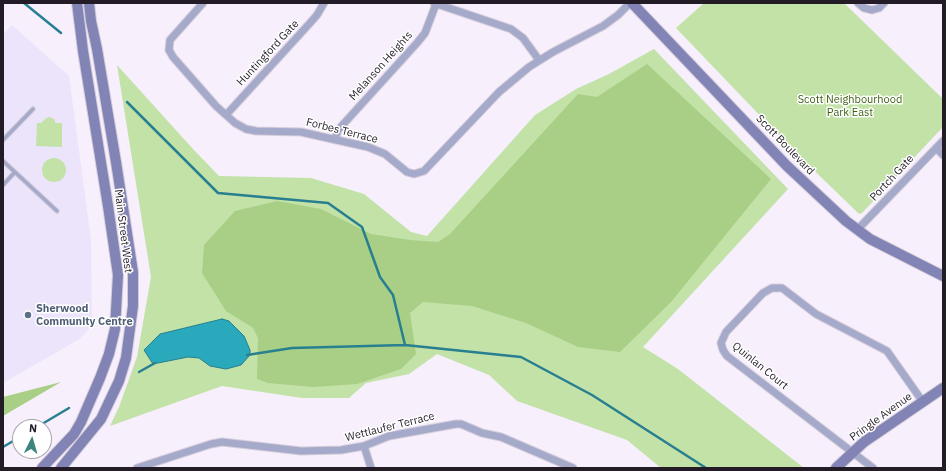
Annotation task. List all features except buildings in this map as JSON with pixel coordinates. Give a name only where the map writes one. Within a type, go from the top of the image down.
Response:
[{"type":"main road","name":"Main Street West","points":[[42,468],[74,434],[81,422],[109,354],[115,329],[118,275],[108,201],[83,51],[77,3]]},
{"type":"main road","name":"Main Street West","points":[[61,468],[101,419],[116,388],[126,358],[133,306],[133,272],[89,3]]},
{"type":"main road","name":"Scott Boulevard","points":[[631,3],[787,166],[836,213],[857,230],[874,241],[943,276]]},
{"type":"main road","name":"Pringle Avenue","points":[[836,468],[864,442],[943,388]]},
{"type":"street","name":"Forbes Terrace","points":[[203,3],[172,37],[168,47],[170,54],[226,115],[241,127],[251,130],[261,132],[301,132],[336,139],[378,151],[407,172],[414,174],[421,173],[428,168],[499,92],[539,60],[607,23],[631,3]]},
{"type":"street","name":"Huntingford Gate","points":[[226,115],[314,19],[324,3]]},
{"type":"street","points":[[435,3],[511,30],[523,38],[539,60]]},
{"type":"street","name":"Melanson Heights","points":[[336,139],[338,130],[418,43],[425,33],[435,3]]},
{"type":"street","points":[[858,3],[864,8],[872,10],[879,8],[884,3]]},
{"type":"street","name":"Portch Gate","points":[[857,230],[943,141]]},
{"type":"street","points":[[936,148],[943,155]]},
{"type":"street","name":"Quinlan Court","points":[[873,468],[724,352],[721,343],[726,332],[768,289],[777,287],[782,288],[816,314],[887,351],[923,402]]},
{"type":"street","name":"Wettlaufer Terrace","points":[[137,468],[211,444],[222,442],[301,451],[341,450],[364,446],[389,436],[451,424],[461,424],[482,433],[501,437],[573,468]]},
{"type":"street","points":[[364,446],[370,468]]},
{"type":"lane","points":[[3,140],[33,109]]},
{"type":"lane","points":[[3,161],[57,211]]},
{"type":"lane","points":[[3,185],[15,172]]},
{"type":"shaded area","points":[[12,25],[69,76],[91,240],[92,326],[78,340],[3,383],[3,35]]},
{"type":"green space","name":"Scott Neighbourhood Park East","points":[[704,3],[844,3],[943,99],[943,127],[862,213],[859,214],[792,149],[676,28]]},
{"type":"green space","points":[[654,49],[788,189],[643,347],[678,369],[804,468],[661,468],[627,440],[517,401],[489,375],[437,354],[409,374],[366,383],[349,398],[302,398],[222,386],[110,426],[119,407],[137,357],[151,277],[117,65],[219,176],[311,178],[364,194],[411,232],[427,236],[535,115],[576,89],[609,74]]},
{"type":"green space","points":[[647,64],[771,179],[671,302],[620,352],[578,347],[526,323],[472,306],[423,302],[410,313],[416,354],[401,369],[357,384],[313,387],[268,383],[257,379],[258,338],[253,328],[226,311],[202,273],[204,245],[235,211],[277,201],[321,209],[371,234],[410,240],[438,242],[450,234],[578,94],[597,97]]},
{"type":"green space","points":[[50,117],[55,120],[55,123],[62,123],[62,147],[36,146],[37,123],[41,123],[46,118]]},
{"type":"green space","points":[[54,158],[59,159],[65,165],[65,175],[59,181],[54,182],[49,181],[43,175],[42,170],[43,165],[49,159]]},
{"type":"green space","points":[[61,382],[3,416],[3,397]]},
{"type":"water","points":[[222,319],[229,321],[244,336],[250,350],[250,355],[241,365],[226,369],[210,366],[199,358],[188,357],[153,364],[144,350],[160,334]]},
{"type":"waterway","points":[[24,3],[61,33]]},
{"type":"waterway","points":[[127,102],[218,193],[328,203],[362,227],[380,277],[393,295],[405,345]]},
{"type":"waterway","points":[[247,355],[292,348],[405,345],[521,357],[592,395],[706,468]]},
{"type":"waterway","points":[[139,372],[155,363]]},
{"type":"waterway","points":[[50,419],[69,408]]},
{"type":"waterway","points":[[3,447],[12,442]]},
{"type":"place","name":"Sherwood Community Centre","points":[[28,315]]}]
